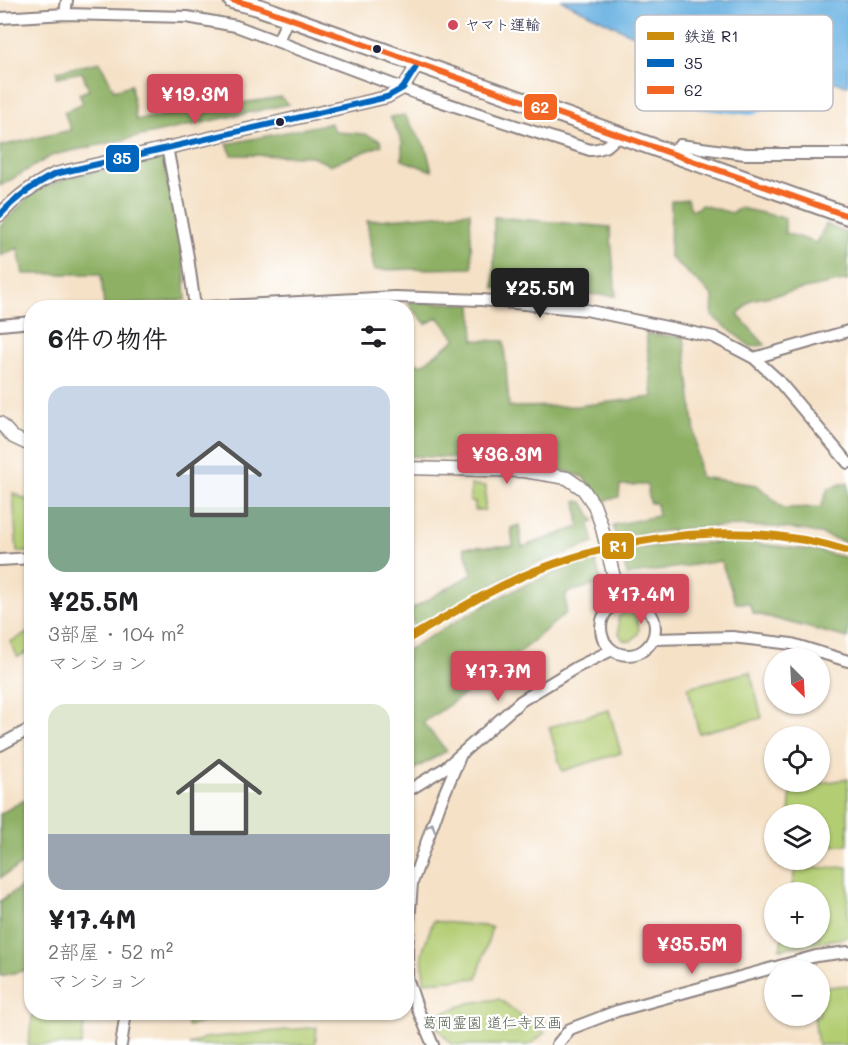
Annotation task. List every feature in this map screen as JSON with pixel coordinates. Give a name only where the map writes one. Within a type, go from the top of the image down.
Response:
[{"type":"main road","points":[[232,0],[848,216]]},
{"type":"street","points":[[66,14],[67,0]]},
{"type":"street","points":[[0,18],[66,14],[187,17],[236,27],[403,88],[590,150],[602,149],[613,142],[616,135]]},
{"type":"street","points":[[278,41],[288,18]]},
{"type":"street","points":[[0,215],[15,199],[36,183],[55,174],[387,97],[403,88],[418,64]]},
{"type":"street","points":[[671,154],[680,145],[745,154],[848,154]]},
{"type":"street","points":[[166,147],[188,257],[194,300]]},
{"type":"street","points":[[335,300],[395,297],[530,304],[586,310],[714,337],[754,358],[795,398],[848,463]]},
{"type":"street","points":[[0,325],[24,323]]},
{"type":"street","points":[[754,358],[848,331]]},
{"type":"street","points":[[0,423],[13,436],[24,442]]},
{"type":"street","points":[[414,468],[524,471],[567,478],[583,489],[594,505],[601,524],[620,602]]},
{"type":"street","points":[[0,560],[24,558]]},
{"type":"street","points":[[631,601],[647,608],[655,622],[654,639],[649,646],[636,655],[619,654],[612,650],[602,636],[601,627],[607,610],[620,602],[631,601]]},
{"type":"street","points":[[654,639],[732,637],[792,644],[848,661]]},
{"type":"street","points":[[414,787],[446,768],[521,700],[577,667],[612,650]]},
{"type":"street","points":[[0,745],[24,732]]},
{"type":"street","points":[[414,877],[460,754]]},
{"type":"street","points":[[557,1045],[570,1029],[617,1011],[816,956],[848,952]]},
{"type":"street","points":[[414,998],[433,1045]]},
{"type":"street","points":[[121,1045],[125,1020]]},
{"type":"green space","points":[[100,62],[114,90],[131,85],[136,120],[280,97],[289,104],[53,155],[0,186],[0,146],[71,130],[64,112],[83,103],[79,94],[89,90],[82,72],[57,77],[57,71]]},
{"type":"green space","points":[[404,115],[426,148],[432,171],[402,160],[402,142],[390,117]]},
{"type":"green space","points":[[330,123],[336,132],[365,134],[380,140],[382,145],[330,165],[311,156],[232,155],[227,144]]},
{"type":"green space","points":[[163,157],[184,258],[186,300],[103,300],[101,274],[23,274],[18,248],[0,256],[0,226],[36,190],[74,176]]},
{"type":"green space","points":[[687,199],[692,211],[702,205],[732,213],[740,208],[785,218],[785,233],[817,243],[826,224],[848,234],[848,280],[751,300],[738,315],[765,345],[751,347],[712,316],[713,296],[670,257],[671,201]]},
{"type":"green space","points":[[470,212],[472,268],[374,270],[367,221]]},
{"type":"green space","points":[[494,217],[610,227],[616,296],[494,288]]},
{"type":"green space","points":[[414,302],[472,304],[474,340],[504,341],[509,407],[577,406],[653,397],[646,334],[684,337],[700,477],[757,485],[783,508],[821,507],[828,488],[848,482],[848,543],[808,531],[761,526],[662,531],[616,538],[613,525],[658,516],[656,503],[650,503],[647,485],[620,485],[619,497],[604,501],[583,477],[535,461],[414,456],[414,361],[421,365],[456,339],[438,317],[426,324],[414,310]]},
{"type":"green space","points":[[471,485],[486,486],[485,510],[475,510],[475,502],[470,502]]},
{"type":"green space","points":[[13,493],[24,498],[24,552],[17,552]]},
{"type":"green space","points":[[576,501],[583,502],[594,521],[589,524],[594,543],[519,570],[415,627],[414,608],[472,574],[464,547],[513,546],[511,528],[519,525],[522,547],[579,527]]},
{"type":"green space","points":[[744,542],[818,551],[848,558],[848,638],[753,613],[749,603],[736,603],[721,561],[627,575],[621,551],[672,544]]},
{"type":"green space","points":[[595,560],[602,583],[566,593],[566,613],[499,670],[423,723],[447,751],[414,769],[414,646],[498,598],[569,568]]},
{"type":"green space","points":[[625,611],[633,613],[639,629],[638,634],[631,641],[623,640],[619,633],[618,618]]},
{"type":"green space","points":[[24,635],[24,654],[18,657],[10,642]]},
{"type":"green space","points":[[750,672],[762,718],[699,733],[688,687]]},
{"type":"green space","points":[[609,710],[621,753],[562,771],[549,727]]},
{"type":"green space","points":[[848,779],[848,845],[830,846],[830,804],[790,804],[791,792],[830,792],[830,782]]},
{"type":"green space","points":[[24,800],[24,863],[0,878],[0,814]]},
{"type":"green space","points":[[848,867],[848,937],[830,940],[830,882],[793,882],[795,870],[830,870],[830,868]]},
{"type":"green space","points":[[24,886],[24,971],[0,976],[0,901]]},
{"type":"green space","name":"葛岡霊園 道仁寺区画","points":[[433,921],[492,927],[477,978],[424,982],[422,953]]},
{"type":"green space","points":[[848,985],[848,1045],[818,1045],[815,1026],[830,1026],[830,987]]},
{"type":"green space","name":"葛岡霊園 道仁寺区画","points":[[499,999],[545,1033],[529,1045],[453,1045],[438,1029],[440,1014],[469,1003]]},
{"type":"green space","points":[[32,1020],[85,1020],[81,1045],[28,1045]]},
{"type":"green space","points":[[187,1020],[214,1020],[188,1026]]},
{"type":"green space","points":[[317,1027],[315,1045],[189,1045],[204,1038]]},
{"type":"water","points":[[561,0],[848,0],[848,85],[833,82],[833,15],[635,15],[635,35]]},
{"type":"waterway","points":[[833,66],[848,57]]},
{"type":"rail line","name":"R1","points":[[414,635],[518,578],[572,558],[611,547],[690,535],[730,533],[770,535],[810,541],[848,551]]},
{"type":"transit line","name":"62","points":[[232,0],[258,7],[848,216]]},
{"type":"transit line","name":"35","points":[[0,215],[25,192],[55,174],[387,97],[403,88],[418,64]]},
{"type":"place","name":"ヤマト運輸","points":[[453,25]]}]
